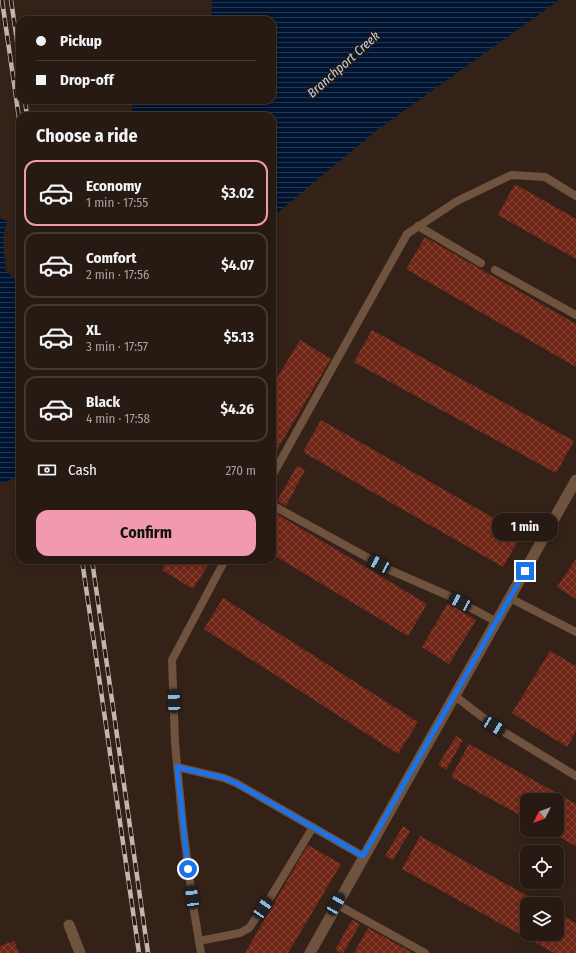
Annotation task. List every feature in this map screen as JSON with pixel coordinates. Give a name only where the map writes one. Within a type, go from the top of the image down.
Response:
[{"type":"street","points":[[310,953],[363,856],[510,598],[573,492],[576,480]]},
{"type":"street","points":[[69,925],[80,953]]},
{"type":"lane","points":[[276,469],[407,234],[457,202],[512,175],[545,177],[576,196]]},
{"type":"lane","points":[[418,226],[481,263]]},
{"type":"lane","points":[[495,270],[576,315]]},
{"type":"lane","points":[[276,507],[392,571],[448,595],[497,622]]},
{"type":"lane","points":[[201,953],[183,827],[177,767],[172,660],[223,564]]},
{"type":"lane","points":[[510,598],[576,632]]},
{"type":"lane","points":[[455,696],[494,726],[576,776]]},
{"type":"lane","points":[[177,767],[224,778],[236,783],[363,856]]},
{"type":"lane","points":[[199,941],[240,933],[249,928],[270,898],[313,827]]},
{"type":"lane","points":[[336,904],[425,953]]},
{"type":"water","name":"Branchport Creek","points":[[212,0],[559,0],[377,130],[276,214],[276,112],[132,112],[134,104],[276,104],[276,16],[211,16]]},
{"type":"water","points":[[0,218],[7,221],[3,239],[6,271],[16,281],[16,477],[0,484]]},
{"type":"building","points":[[515,184],[576,219],[576,259],[498,215]]},
{"type":"building","points":[[425,237],[576,324],[576,367],[406,269]]},
{"type":"building","points":[[372,330],[574,441],[556,473],[354,362]]},
{"type":"building","points":[[300,340],[331,359],[276,451],[276,379]]},
{"type":"building","points":[[321,420],[522,534],[503,567],[303,452]]},
{"type":"building","points":[[297,466],[305,470],[286,506],[277,501]]},
{"type":"building","points":[[276,513],[427,604],[408,636],[276,556]]},
{"type":"building","points":[[576,559],[576,599],[557,587]]},
{"type":"building","points":[[166,564],[209,564],[193,589],[162,570]]},
{"type":"building","points":[[223,598],[418,722],[398,754],[204,629]]},
{"type":"building","points":[[448,603],[476,620],[449,664],[422,647]]},
{"type":"building","points":[[550,651],[576,666],[576,732],[567,747],[512,713]]},
{"type":"building","points":[[456,736],[463,740],[446,770],[438,765]]},
{"type":"building","points":[[469,744],[556,793],[520,793],[520,815],[451,777]]},
{"type":"building","points":[[564,797],[576,804],[576,846],[560,837],[564,837]]},
{"type":"building","points":[[403,826],[410,831],[393,860],[385,856]]},
{"type":"building","points":[[420,836],[529,897],[520,897],[520,934],[402,869]]},
{"type":"building","points":[[308,845],[341,864],[288,953],[245,953]]},
{"type":"building","points":[[564,917],[576,923],[576,953],[554,953],[532,941],[564,941]]},
{"type":"building","points":[[352,920],[360,924],[343,953],[340,953],[335,950]]},
{"type":"building","points":[[368,928],[413,953],[354,953]]},
{"type":"building","points":[[14,941],[19,953],[0,953],[0,946]]},
{"type":"railway","points":[[2,0],[16,97]]},
{"type":"railway","points":[[11,0],[16,34]]},
{"type":"railway","points":[[17,104],[18,112]]},
{"type":"railway","points":[[26,104],[26,112]]},
{"type":"railway","points":[[83,564],[139,953]]},
{"type":"railway","points":[[93,564],[148,953]]},
{"type":"route","points":[[188,869],[177,767],[224,778],[236,783],[363,856],[525,571]]}]
